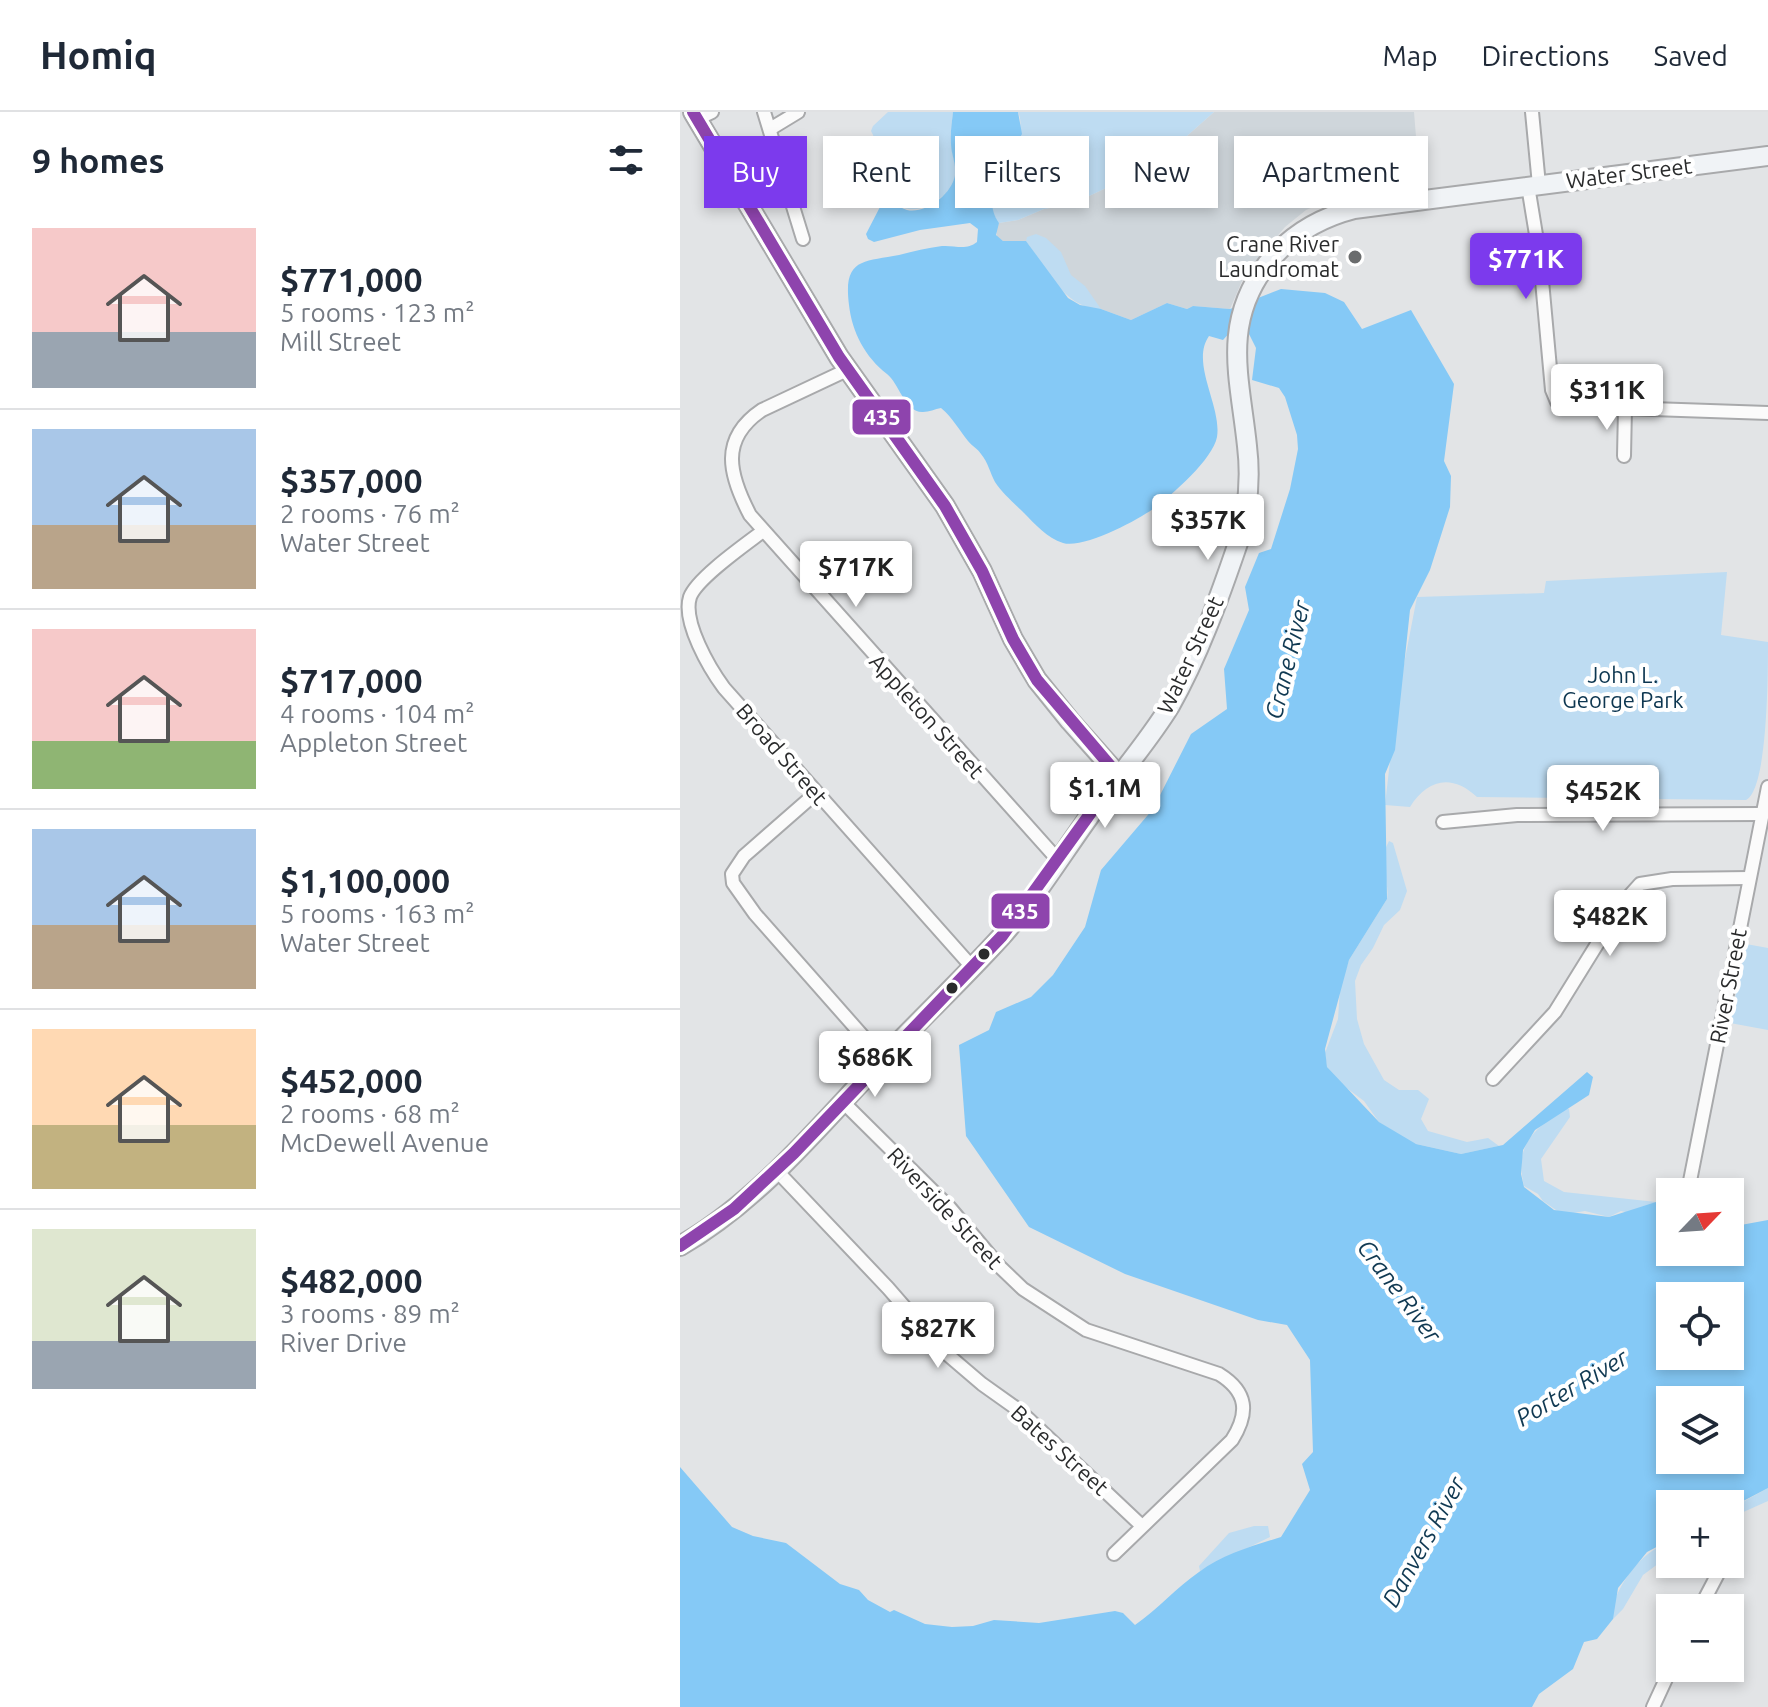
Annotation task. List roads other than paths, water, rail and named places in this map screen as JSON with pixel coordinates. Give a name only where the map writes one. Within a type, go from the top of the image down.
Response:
[{"type":"main road","points":[[701,114],[775,252],[847,370],[945,506],[1037,680],[1118,775]]},
{"type":"main road","name":"Water Street","points":[[680,1246],[734,1209],[776,1170],[1002,936],[1158,724],[1181,684],[1240,538],[1249,476],[1248,447],[1236,367],[1236,339],[1251,290],[1282,247],[1315,223],[1340,212],[1397,202],[1768,156]]},
{"type":"street","points":[[764,112],[803,239]]},
{"type":"street","points":[[770,129],[798,112]]},
{"type":"street","points":[[1532,112],[1534,185],[1554,397],[1565,406],[1768,413]]},
{"type":"street","name":"Appleton Street","points":[[847,370],[750,418],[740,431],[731,457],[736,489],[763,531],[1058,860]]},
{"type":"street","points":[[1624,456],[1625,408]]},
{"type":"street","name":"Broad Street","points":[[763,531],[715,569],[690,596],[689,611],[711,670],[972,967]]},
{"type":"street","name":"River Street","points":[[1691,1178],[1768,787]]},
{"type":"street","points":[[816,793],[744,856],[732,874],[733,883],[755,914],[883,1059]]},
{"type":"street","points":[[1443,822],[1517,815],[1762,814]]},
{"type":"street","points":[[1493,1079],[1555,1012],[1622,904],[1640,884],[1672,879],[1749,878]]},
{"type":"street","name":"Riverside Street","points":[[843,1102],[950,1208],[999,1266],[1023,1289],[1086,1330],[1219,1374],[1238,1388],[1243,1398],[1243,1411],[1232,1440],[1114,1554]]},
{"type":"street","name":"Bates Street","points":[[776,1170],[941,1349],[1020,1411],[1142,1526]]},
{"type":"street","points":[[1653,1707],[1665,1682]]},
{"type":"water","points":[[953,112],[1018,112],[1021,136],[955,136],[955,171],[951,140]]},
{"type":"water","points":[[955,171],[955,208],[993,208],[999,223],[996,235],[1003,241],[1026,241],[1068,298],[1080,305],[1131,320],[1167,303],[1187,309],[1193,306],[1230,309],[1281,289],[1325,293],[1344,302],[1362,329],[1411,310],[1454,384],[1444,461],[1451,476],[1450,507],[1430,570],[1410,610],[1395,750],[1385,774],[1387,899],[1349,960],[1325,1049],[1327,1067],[1379,1122],[1416,1144],[1461,1154],[1503,1145],[1587,1072],[1593,1077],[1589,1095],[1535,1130],[1523,1150],[1521,1174],[1524,1187],[1554,1210],[1609,1217],[1656,1202],[1656,1266],[1744,1266],[1744,1224],[1768,1220],[1768,1488],[1744,1501],[1744,1490],[1656,1490],[1656,1547],[1647,1552],[1618,1588],[1613,1619],[1597,1639],[1584,1642],[1573,1669],[1539,1694],[1532,1707],[680,1707],[680,1467],[732,1527],[753,1536],[786,1543],[840,1584],[859,1590],[868,1600],[890,1612],[894,1610],[925,1624],[952,1627],[973,1626],[994,1620],[1039,1623],[1115,1611],[1123,1613],[1135,1625],[1208,1566],[1238,1551],[1281,1537],[1310,1490],[1302,1464],[1313,1452],[1310,1360],[1287,1325],[1258,1320],[1125,1274],[1029,1227],[966,1136],[959,1045],[989,1030],[996,1012],[1031,997],[1053,975],[1085,927],[1101,870],[1153,809],[1191,734],[1227,709],[1224,669],[1249,610],[1245,587],[1259,553],[1271,549],[1290,489],[1298,449],[1297,435],[1279,388],[1252,380],[1256,348],[1247,330],[1232,330],[1223,340],[1209,336],[1204,347],[1204,372],[1215,412],[1217,437],[1208,456],[1181,486],[1153,509],[1122,527],[1072,544],[1052,538],[998,486],[983,457],[941,408],[925,412],[911,408],[891,378],[866,352],[851,315],[849,278],[858,265],[926,249],[965,247],[977,242],[978,229],[970,223],[920,230],[874,242],[866,234],[879,208],[939,208],[939,199],[953,182]]},
{"type":"place","name":"Crane River Laundromat","points":[[1355,257]]},
{"type":"water label","name":"Crane River","points":[[1288,660]]},
{"type":"water label","name":"Crane River","points":[[1399,1291]]},
{"type":"water label","name":"Porter River","points":[[1572,1388]]},
{"type":"water label","name":"Danvers River","points":[[1424,1542]]},
{"type":"park label","name":"John L. George Park","points":[[1623,688]]}]
